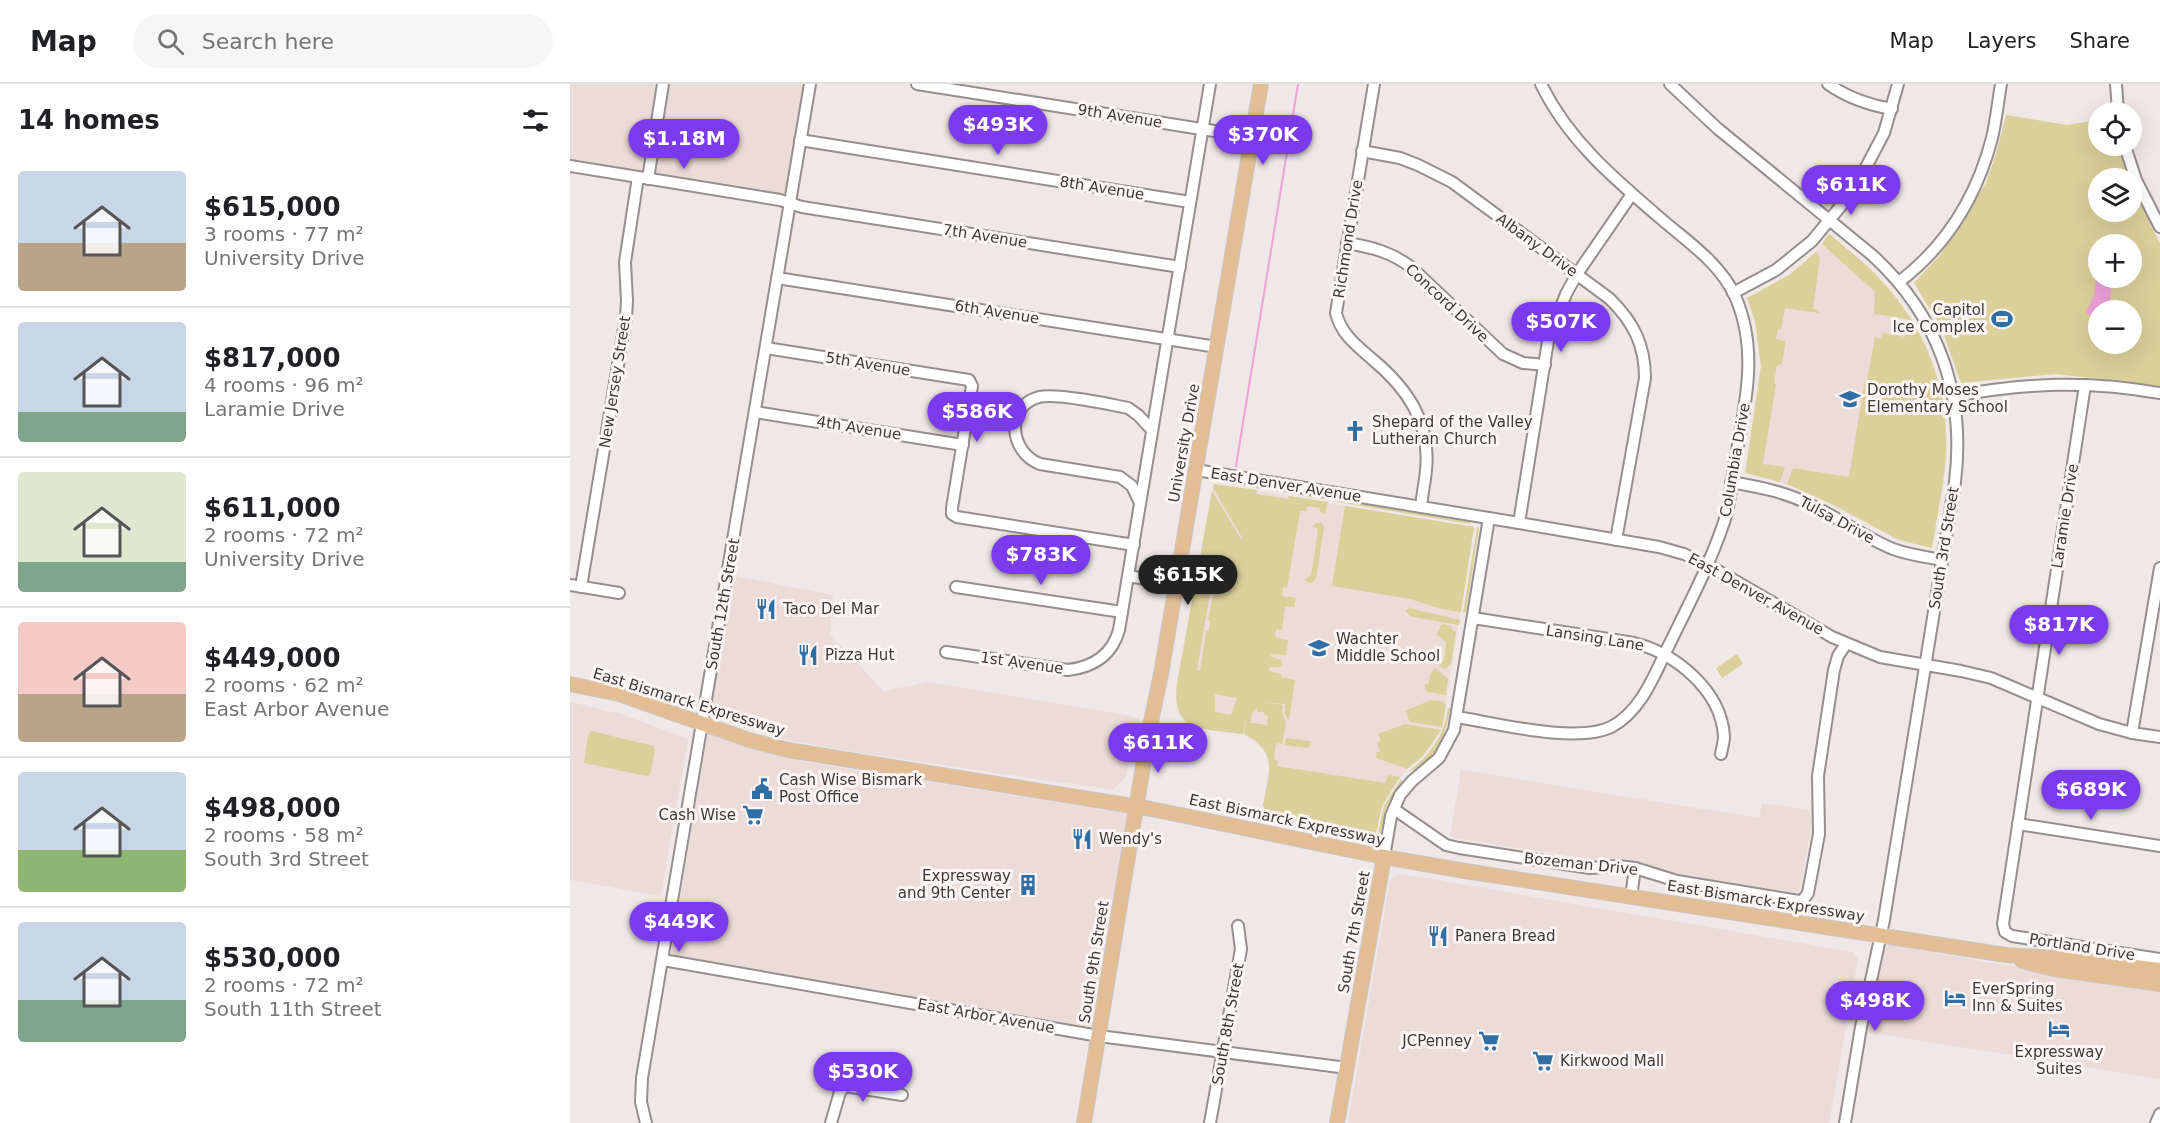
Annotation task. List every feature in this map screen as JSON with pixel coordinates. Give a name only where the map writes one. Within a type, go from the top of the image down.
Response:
[{"type":"main road","name":"University Drive","points":[[1137,807],[1261,84]]},
{"type":"main road","name":"East Bismarck Expressway","points":[[570,684],[628,697],[749,740],[797,752],[1137,807],[1383,857],[1631,897],[2006,955],[2073,958],[2160,970]]},
{"type":"main road","name":"South 9th Street","points":[[1084,1123],[1137,807]]},
{"type":"main road","name":"South 7th Street","points":[[1337,1123],[1383,857]]},
{"type":"main road","name":"East Bismarck Expressway","points":[[2006,955],[2046,967],[2160,984]]},
{"type":"street","name":"New Jersey Street","points":[[575,586],[626,317],[625,262],[663,84]]},
{"type":"street","name":"South 12th Street","points":[[646,1123],[642,1108],[641,1088],[810,84]]},
{"type":"street","name":"9th Avenue","points":[[917,84],[1252,137]]},
{"type":"street","points":[[956,587],[1122,612],[1210,84]]},
{"type":"street","name":"Richmond Drive","points":[[1374,84],[1336,313],[1342,331],[1392,376],[1406,393],[1416,411],[1427,453],[1420,507]]},
{"type":"street","name":"Columbia Drive","points":[[1457,717],[1558,733],[1594,733],[1609,728],[1625,718],[1643,695],[1665,654],[1708,565],[1724,522],[1750,370],[1746,328],[1733,293],[1705,256],[1610,175],[1584,149],[1560,117],[1541,84]]},
{"type":"street","name":"South 3rd Street","points":[[1670,84],[1717,128],[1872,255],[1899,282],[1923,316],[1935,339],[1954,396],[1958,424],[1958,453],[1943,560],[1880,936],[1861,1027],[1845,1123]]},
{"type":"street","points":[[1828,84],[1864,104],[1892,109]]},
{"type":"street","points":[[1733,293],[1776,270],[1812,241],[1854,190],[1876,150],[1892,109],[1898,84]]},
{"type":"street","points":[[1899,282],[1928,256],[1955,223],[1966,205],[1983,167],[1992,136],[2001,84]]},
{"type":"street","points":[[2116,84],[2117,102]]},
{"type":"street","name":"8th Avenue","points":[[800,140],[1190,202]]},
{"type":"street","name":"Albany Drive","points":[[1362,151],[1400,158],[1444,177],[1610,299],[1636,331],[1644,353],[1645,378],[1616,540]]},
{"type":"street","points":[[2128,156],[2136,180],[2160,227]]},
{"type":"street","name":"7th Avenue","points":[[570,168],[780,200],[802,207],[1180,267]]},
{"type":"street","points":[[1519,523],[1548,341],[1577,274],[1632,194]]},
{"type":"street","name":"Concord Drive","points":[[1347,243],[1370,247],[1395,257],[1412,268],[1503,354],[1523,363],[1545,365]]},
{"type":"street","name":"6th Avenue","points":[[777,278],[1216,347]]},
{"type":"street","name":"5th Avenue","points":[[766,348],[971,381],[963,445]]},
{"type":"street","points":[[1954,396],[2004,387],[2054,383],[2160,393]]},
{"type":"street","name":"Laramie Drive","points":[[2005,932],[2003,924],[2085,385]]},
{"type":"street","points":[[1140,504],[1132,486],[1120,477],[1040,464],[1030,459],[1018,446],[1015,425],[1027,403],[1046,396],[1128,408],[1152,430]]},
{"type":"street","name":"4th Avenue","points":[[755,412],[963,445]]},
{"type":"street","points":[[963,445],[952,514],[957,517],[1134,545]]},
{"type":"street","name":"East Denver Avenue","points":[[1196,470],[1519,523],[1684,554],[1708,565],[1846,644],[1880,657],[1991,678],[2098,724],[2132,733],[2160,737]]},
{"type":"street","name":"Tulsa Drive","points":[[1731,482],[1756,486],[1790,496],[1820,509],[1892,548],[1912,555],[1943,560]]},
{"type":"street","name":"South 7th Street","points":[[1383,857],[1394,809],[1406,788],[1439,758],[1450,739],[1457,717],[1489,518]]},
{"type":"street","points":[[2132,733],[2160,568]]},
{"type":"street","points":[[1128,576],[1176,584]]},
{"type":"street","points":[[575,586],[619,593]]},
{"type":"street","name":"1st Avenue","points":[[946,652],[1060,670],[1076,669],[1096,662],[1107,654],[1115,643],[1122,612]]},
{"type":"street","name":"Lansing Lane","points":[[1473,618],[1634,643],[1651,647],[1665,654],[1690,672],[1710,696],[1721,720],[1724,737],[1721,754]]},
{"type":"street","name":"Bozeman Drive","points":[[1394,809],[1446,845],[1459,848],[1590,868],[1635,868],[1677,881],[1799,901],[1806,897],[1819,834],[1817,784],[1834,670],[1838,656],[1846,644]]},
{"type":"street","points":[[2018,824],[2160,846]]},
{"type":"street","points":[[1631,897],[1635,868]]},
{"type":"street","name":"South 8th Street","points":[[1210,1123],[1241,949],[1238,926]]},
{"type":"street","name":"Portland Drive","points":[[2005,932],[2012,936],[2160,959]]},
{"type":"street","name":"East Arbor Avenue","points":[[663,960],[1099,1036],[1347,1068]]},
{"type":"street","points":[[831,1123],[840,1092],[845,1086],[902,1095]]},
{"type":"street","points":[[2156,1123],[2160,1114]]},
{"type":"shaded area","points":[[570,84],[806,84],[788,197],[570,162]]},
{"type":"shaded area","points":[[2006,115],[2067,125],[2088,122],[2088,156],[2121,156],[2125,168],[2088,168],[2088,222],[2142,222],[2142,207],[2160,244],[2160,386],[2055,374],[1961,383],[1941,327],[1914,283],[1940,255],[1986,183]]},
{"type":"shaded area","name":"Dorothy Moses Elementary School","points":[[1829,234],[1872,270],[1911,318],[1926,345],[1940,386],[1944,407],[1946,455],[1932,548],[1899,540],[1797,487],[1745,473],[1761,366],[1755,321],[1747,298],[1774,285],[1799,268],[1816,252]]},
{"type":"shaded area","points":[[1829,234],[1871,270],[1904,309],[1929,354],[1937,378],[1943,402],[1946,454],[1932,548],[1899,540],[1836,506],[1787,484],[1793,468],[1849,477],[1865,380],[1867,380],[1875,337],[1880,339],[1883,333],[1905,337],[1907,319],[1874,314],[1875,292],[1822,244]]},
{"type":"shaded area","points":[[1816,252],[1820,257],[1813,309],[1819,310],[1819,313],[1785,308],[1781,329],[1778,329],[1776,339],[1786,341],[1782,363],[1777,366],[1774,382],[1776,385],[1763,464],[1785,467],[1780,482],[1745,473],[1761,366],[1755,321],[1747,298],[1789,275]]},
{"type":"shaded area","points":[[2095,288],[2111,288],[2110,300],[2092,300]]},
{"type":"shaded area","points":[[1214,481],[1327,498],[1328,500]]},
{"type":"shaded area","name":"Wachter Middle School","points":[[1214,484],[1474,527],[1442,727],[1430,748],[1407,769],[1387,795],[1379,816],[1375,838],[1338,831],[1265,811],[1263,805],[1270,767],[1269,759],[1261,747],[1244,734],[1194,726],[1179,714],[1176,702],[1177,683]]},
{"type":"shaded area","points":[[1214,484],[1257,490],[1256,494],[1328,502],[1325,514],[1320,512],[1320,508],[1308,506],[1306,511],[1300,511],[1287,588],[1283,587],[1282,596],[1296,598],[1294,607],[1285,606],[1282,630],[1276,629],[1275,637],[1288,640],[1286,655],[1271,654],[1271,657],[1282,660],[1282,667],[1270,667],[1268,671],[1295,680],[1289,720],[1285,715],[1285,704],[1263,702],[1283,705],[1282,712],[1286,723],[1282,744],[1276,743],[1274,759],[1278,761],[1277,766],[1385,783],[1388,775],[1400,777],[1382,806],[1375,838],[1265,811],[1263,805],[1269,764],[1263,748],[1244,734],[1247,717],[1243,734],[1203,729],[1185,720],[1179,712],[1177,683],[1212,491],[1243,539],[1213,488]],"holes":[[[1212,581],[1216,581],[1208,620],[1210,621],[1209,631],[1206,631],[1200,671],[1197,670]],[[1215,694],[1237,698],[1231,715],[1215,712]],[[1257,708],[1257,712],[1264,712],[1264,715],[1268,716],[1267,725],[1251,723],[1252,713]]]},
{"type":"shaded area","points":[[1338,500],[1471,522],[1470,524],[1337,502]]},
{"type":"shaded area","points":[[1345,506],[1474,527],[1461,612],[1410,599],[1332,586]]},
{"type":"shaded area","points":[[1315,523],[1322,523],[1324,527],[1316,579],[1311,583],[1305,579],[1311,576],[1318,529],[1313,526]]},
{"type":"shaded area","points":[[1477,527],[1479,528],[1466,612],[1463,613]]},
{"type":"shaded area","points":[[732,575],[833,595],[830,634],[883,691],[929,682],[1133,716],[1139,719],[1125,778],[1113,790],[873,755],[786,740],[709,715]]},
{"type":"shaded area","points":[[1409,608],[1460,620],[1459,625],[1412,617],[1405,611]]},
{"type":"shaded area","points":[[1442,624],[1451,626],[1453,631],[1456,631],[1451,664],[1445,669],[1439,666],[1444,660],[1446,642],[1436,634]]},
{"type":"shaded area","points":[[1737,654],[1743,664],[1722,678],[1716,668]]},
{"type":"shaded area","points":[[1435,668],[1448,679],[1446,695],[1427,692],[1424,685],[1429,683],[1430,675]]},
{"type":"shaded area","points":[[1431,700],[1442,701],[1446,705],[1442,727],[1410,722],[1405,711]]},
{"type":"shaded area","points":[[570,702],[621,714],[688,739],[661,896],[570,880]]},
{"type":"shaded area","points":[[1448,708],[1450,708],[1443,737],[1433,755],[1418,768],[1409,771],[1424,758],[1440,736]]},
{"type":"shaded area","points":[[1405,724],[1441,730],[1423,756],[1407,769],[1376,758],[1377,752],[1380,751],[1377,743],[1381,741],[1378,734]]},
{"type":"shaded area","points":[[591,731],[654,746],[650,775],[584,763],[588,736]]},
{"type":"shaded area","points":[[708,731],[771,754],[812,763],[1129,814],[1096,1028],[671,955]]},
{"type":"shaded area","points":[[1286,738],[1310,741],[1309,748],[1285,745]]},
{"type":"shaded area","points":[[1461,770],[1759,818],[1762,803],[1810,810],[1811,829],[1799,894],[1450,836]]},
{"type":"shaded area","points":[[1401,779],[1402,782],[1386,808],[1379,838],[1377,838],[1384,806]]},
{"type":"shaded area","name":"Kirkwood Mall","points":[[1401,874],[1853,952],[1858,959],[1829,1123],[1348,1123],[1390,879]]},
{"type":"shaded area","points":[[1890,945],[2160,992],[2160,1079],[1866,1032],[1884,949]]},
{"type":"waterway","points":[[1236,466],[1298,84]]},
{"type":"place","name":"Capitol Ice Complex","points":[[2002,319]]},
{"type":"place","name":"Dorothy Moses Elementary School","points":[[1850,399]]},
{"type":"place","name":"Shepard of the Valley Lutheran Church","points":[[1355,431]]},
{"type":"place","name":"Taco Del Mar","points":[[766,609]]},
{"type":"place","name":"Wachter Middle School","points":[[1319,648]]},
{"type":"place","name":"Pizza Hut","points":[[808,655]]},
{"type":"place","name":"Cash Wise Bismark Post Office","points":[[762,789]]},
{"type":"place","name":"Cash Wise","points":[[753,815]]},
{"type":"place","name":"Wendy's","points":[[1082,839]]},
{"type":"place","name":"Expressway and 9th Center","points":[[1028,885]]},
{"type":"place","name":"Panera Bread","points":[[1438,936]]},
{"type":"place","name":"EverSpring Inn & Suites","points":[[1955,998]]},
{"type":"place","name":"Expressway Suites","points":[[2059,1029]]},
{"type":"place","name":"JCPenney","points":[[1489,1041]]},
{"type":"place","name":"Kirkwood Mall","points":[[1543,1061]]}]
